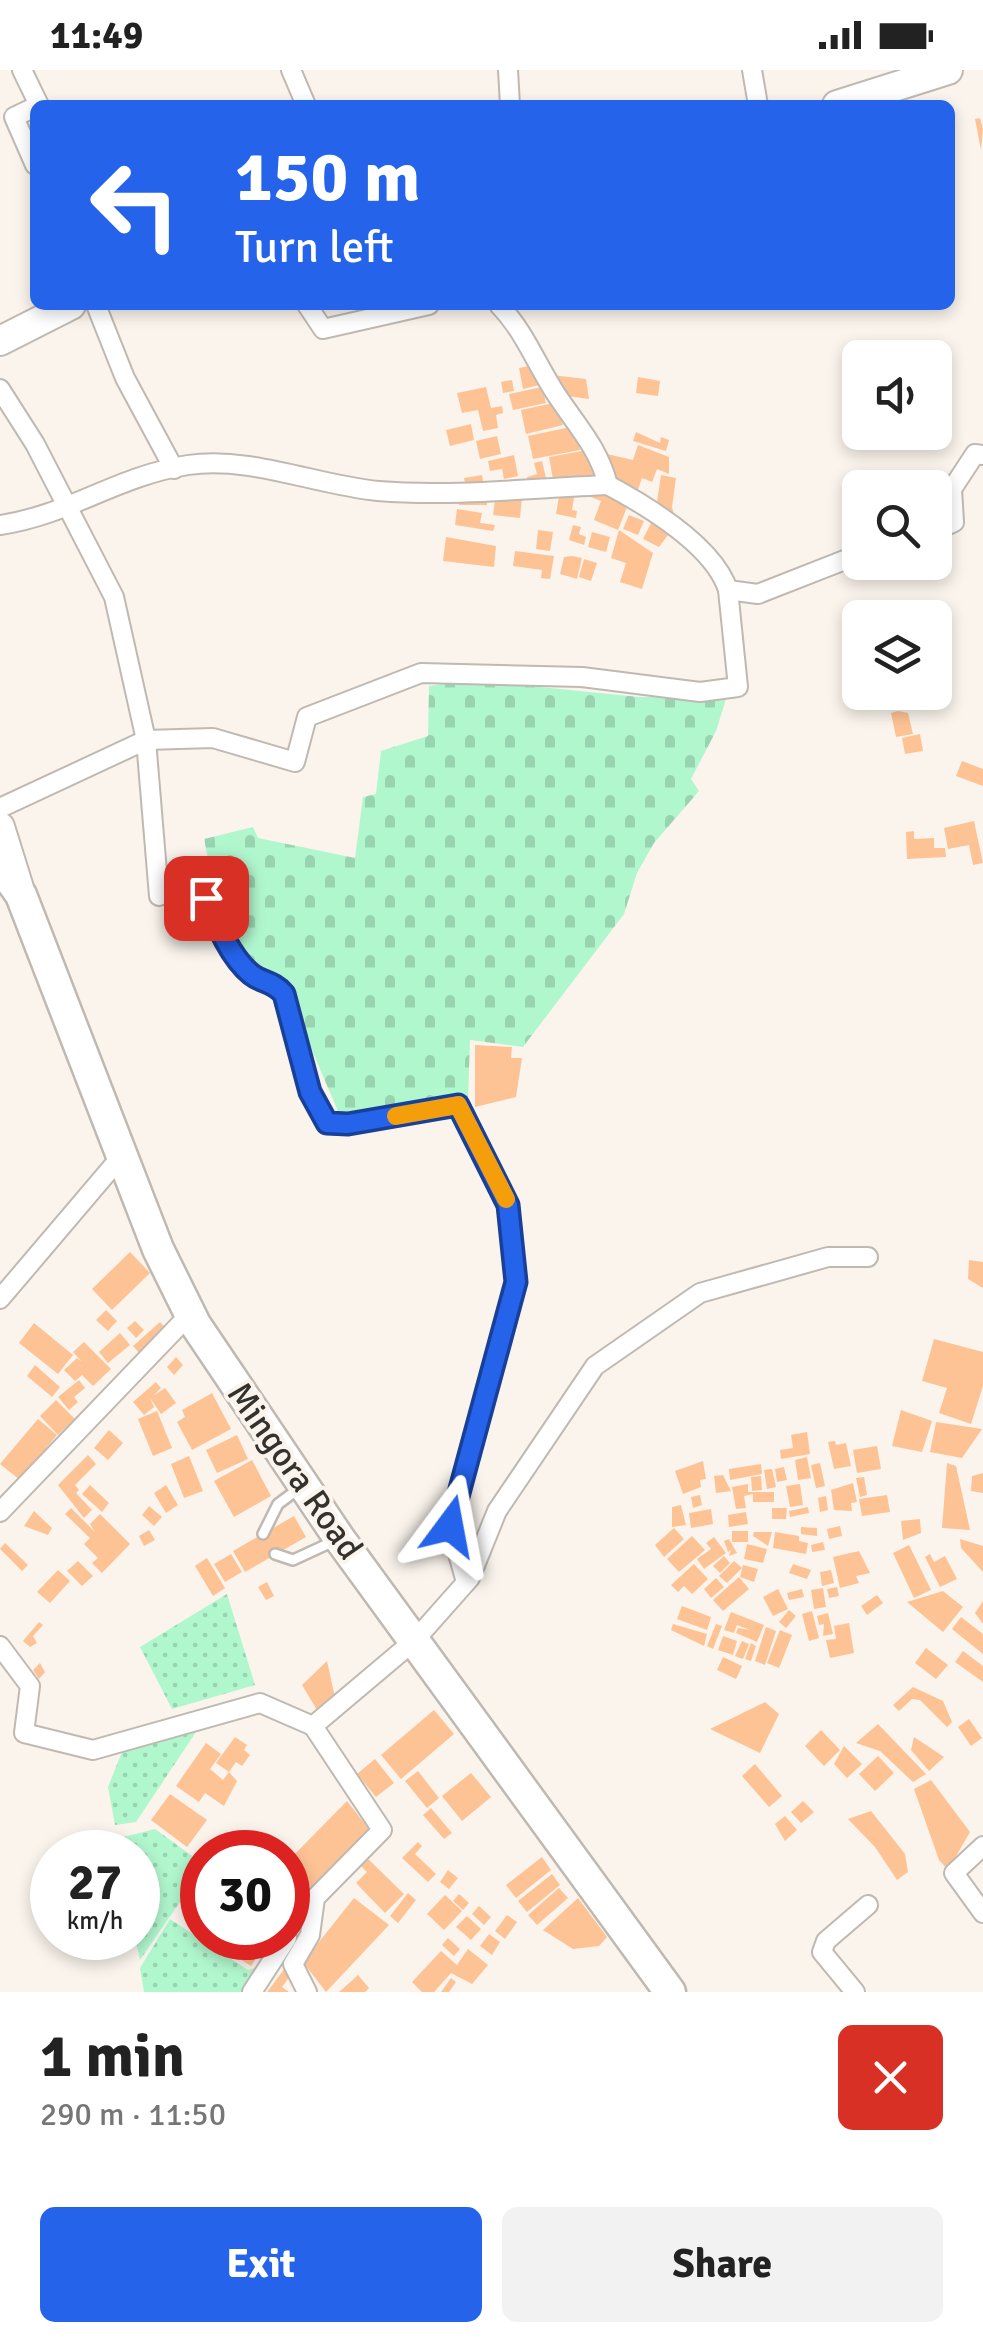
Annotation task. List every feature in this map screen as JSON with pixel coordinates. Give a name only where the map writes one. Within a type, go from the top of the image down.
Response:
[{"type":"main road","points":[[852,100],[935,72]]},
{"type":"main road","points":[[0,340],[61,310]]},
{"type":"main road","points":[[0,827],[21,895]]},
{"type":"main road","name":"Mingora Road","points":[[0,865],[21,895],[158,1249],[190,1314],[302,1486],[670,1992]]},
{"type":"street","points":[[22,70],[34,100]]},
{"type":"street","points":[[292,70],[304,100]]},
{"type":"street","points":[[508,70],[510,100]]},
{"type":"street","points":[[752,70],[757,100]]},
{"type":"street","points":[[30,109],[14,117],[30,154]]},
{"type":"street","points":[[98,310],[126,378],[174,468]]},
{"type":"street","points":[[310,310],[323,330],[408,310]]},
{"type":"street","points":[[503,310],[536,353],[570,416],[588,434],[600,455],[608,485]]},
{"type":"street","points":[[0,390],[35,444],[64,508],[114,597],[146,740],[159,896],[199,878],[214,917],[242,965],[254,978],[274,982],[284,994],[310,1092],[327,1123],[348,1124],[458,1105],[508,1205],[516,1282],[450,1526],[466,1582]]},
{"type":"street","points":[[952,523],[952,489],[975,454],[983,455]]},
{"type":"street","points":[[0,525],[43,519],[116,482],[192,464],[294,473],[342,487],[384,491],[608,485],[672,523],[724,576],[738,687],[700,692],[582,677],[421,673],[306,717],[295,762],[213,738],[146,740],[0,808]]},
{"type":"street","points":[[728,590],[758,594],[842,561]]},
{"type":"street","points":[[0,1300],[124,1153]]},
{"type":"street","points":[[313,1726],[415,1640],[466,1582],[497,1511],[595,1366],[700,1293],[828,1257],[868,1256]]},
{"type":"street","points":[[0,1512],[190,1314]]},
{"type":"street","points":[[0,1646],[30,1686],[24,1733],[93,1750],[260,1703],[313,1726],[382,1830],[310,1905]]},
{"type":"street","points":[[983,1846],[954,1873],[983,1913]]},
{"type":"street","points":[[306,1992],[293,1964],[310,1935],[315,1898]]},
{"type":"street","points":[[855,1992],[822,1952],[826,1941],[868,1905]]},
{"type":"street","points":[[252,1992],[272,1960]]},
{"type":"lane","points":[[264,1534],[278,1504],[302,1486]]},
{"type":"lane","points":[[276,1554],[294,1560],[339,1538]]},
{"type":"green space","points":[[472,680],[639,697],[727,696],[716,731],[691,779],[699,791],[654,843],[637,873],[624,914],[523,1047],[470,1040],[468,1100],[340,1116],[282,980],[257,967],[219,910],[204,839],[253,827],[258,838],[355,858],[363,797],[376,794],[381,751],[428,736],[429,686]]},
{"type":"green space","points":[[227,1594],[255,1685],[172,1709],[140,1647]]},
{"type":"green space","points":[[196,1732],[136,1822],[115,1825],[108,1787],[122,1752]]},
{"type":"green space","points":[[160,1833],[180,1847],[180,1902],[160,1931]]},
{"type":"green space","points":[[170,1919],[180,1926],[180,1960],[233,1960],[248,1970],[259,1967],[244,1992],[144,1992],[140,1968],[145,1960],[160,1960],[160,1935]]},
{"type":"building","points":[[980,118],[983,129],[981,150],[975,119]]},
{"type":"building","points":[[534,365],[539,385],[523,389],[519,368]]},
{"type":"building","points":[[552,375],[586,379],[589,399],[560,395]]},
{"type":"building","points":[[638,377],[660,381],[658,396],[636,393]]},
{"type":"building","points":[[512,380],[514,391],[503,393],[501,382]]},
{"type":"building","points":[[486,387],[491,408],[502,406],[503,413],[496,415],[498,428],[483,431],[478,410],[462,413],[457,393]]},
{"type":"building","points":[[542,387],[546,403],[513,410],[509,394]]},
{"type":"building","points":[[558,402],[563,425],[526,434],[521,410]]},
{"type":"building","points":[[471,424],[474,440],[450,446],[446,430]]},
{"type":"building","points":[[575,426],[580,450],[533,459],[528,436]]},
{"type":"building","points":[[636,432],[660,443],[661,437],[669,440],[666,451],[633,441]]},
{"type":"building","points":[[497,436],[501,454],[480,459],[476,441]]},
{"type":"building","points":[[638,445],[669,457],[669,474],[657,469],[652,482],[642,478],[636,495],[620,489],[607,454],[633,460]]},
{"type":"building","points":[[593,449],[598,476],[554,485],[549,457]]},
{"type":"building","points":[[514,455],[518,476],[504,479],[502,469],[490,471],[488,461]]},
{"type":"building","points":[[542,461],[547,482],[529,486],[527,477],[537,474],[534,463]]},
{"type":"building","points":[[482,475],[484,486],[466,489],[464,478]]},
{"type":"building","points":[[661,475],[676,478],[672,507],[676,522],[656,509]]},
{"type":"building","points":[[591,487],[629,502],[618,530],[594,520],[601,501],[588,496]]},
{"type":"building","points":[[560,490],[575,492],[572,510],[577,511],[576,518],[556,514]]},
{"type":"building","points":[[459,492],[487,493],[487,505],[459,505]]},
{"type":"building","points":[[496,493],[522,497],[520,518],[493,515]]},
{"type":"building","points":[[457,509],[482,513],[480,523],[495,525],[493,531],[455,525]]},
{"type":"building","points":[[629,515],[644,521],[638,535],[623,529]]},
{"type":"building","points":[[652,521],[674,527],[659,547],[643,539]]},
{"type":"building","points":[[573,525],[581,527],[579,534],[586,537],[584,545],[569,540]]},
{"type":"building","points":[[538,530],[553,532],[550,551],[536,549]]},
{"type":"building","points":[[619,530],[653,553],[642,589],[620,582],[626,563],[611,558]]},
{"type":"building","points":[[592,532],[610,537],[606,552],[588,547]]},
{"type":"building","points":[[446,537],[496,546],[494,567],[443,561]]},
{"type":"building","points":[[515,551],[554,556],[550,579],[541,578],[542,570],[513,566]]},
{"type":"building","points":[[564,557],[582,558],[577,579],[560,574]]},
{"type":"building","points":[[584,559],[597,563],[591,581],[579,577]]},
{"type":"building","points":[[891,713],[908,713],[913,734],[896,737]]},
{"type":"building","points":[[920,734],[923,751],[905,754],[902,738]]},
{"type":"building","points":[[962,761],[983,769],[983,786],[956,776]]},
{"type":"building","points":[[974,821],[983,863],[973,865],[969,845],[948,849],[944,828]]},
{"type":"building","points":[[914,831],[914,839],[934,838],[934,848],[945,848],[946,857],[907,859],[906,832]]},
{"type":"building","points":[[475,1045],[512,1047],[511,1058],[522,1058],[516,1097],[475,1107]]},
{"type":"building","points":[[130,1252],[150,1273],[112,1310],[92,1289]]},
{"type":"building","points":[[969,1260],[983,1262],[983,1288],[968,1279]]},
{"type":"building","points":[[106,1310],[117,1321],[108,1331],[96,1320]]},
{"type":"building","points":[[135,1321],[144,1330],[136,1338],[127,1328]]},
{"type":"building","points":[[160,1322],[168,1331],[141,1355],[133,1346]]},
{"type":"building","points":[[34,1323],[73,1355],[58,1374],[19,1343]]},
{"type":"building","points":[[120,1333],[130,1345],[108,1363],[99,1352]]},
{"type":"building","points":[[934,1339],[983,1352],[983,1386],[971,1424],[939,1413],[947,1388],[922,1381]]},
{"type":"building","points":[[84,1342],[111,1369],[93,1386],[82,1375],[75,1381],[64,1370],[77,1358],[82,1362],[73,1352]]},
{"type":"building","points":[[176,1357],[183,1365],[174,1375],[167,1367]]},
{"type":"building","points":[[35,1365],[60,1387],[52,1397],[27,1376]]},
{"type":"building","points":[[79,1380],[85,1388],[74,1397],[78,1402],[69,1410],[58,1397]]},
{"type":"building","points":[[156,1382],[161,1388],[153,1396],[165,1388],[176,1403],[161,1414],[150,1398],[154,1407],[144,1415],[133,1402]]},
{"type":"building","points":[[212,1393],[231,1429],[192,1450],[177,1422],[185,1417],[182,1410]]},
{"type":"building","points":[[56,1400],[75,1419],[58,1435],[40,1416]]},
{"type":"building","points":[[901,1410],[932,1421],[922,1452],[892,1446]]},
{"type":"building","points":[[157,1411],[172,1448],[153,1456],[138,1419]]},
{"type":"building","points":[[38,1419],[57,1435],[20,1480],[0,1464]]},
{"type":"building","points":[[936,1422],[982,1429],[962,1458],[930,1452]]},
{"type":"building","points":[[109,1430],[123,1443],[108,1460],[94,1448]]},
{"type":"building","points":[[807,1432],[810,1454],[781,1459],[780,1450],[793,1448],[791,1435]]},
{"type":"building","points":[[237,1435],[248,1459],[217,1473],[206,1450]]},
{"type":"building","points":[[835,1441],[836,1445],[846,1443],[851,1466],[834,1469],[828,1442]]},
{"type":"building","points":[[877,1446],[881,1469],[857,1473],[853,1450]]},
{"type":"building","points":[[88,1455],[96,1464],[75,1485],[79,1490],[76,1493],[92,1510],[84,1518],[58,1485]]},
{"type":"building","points":[[189,1456],[203,1491],[184,1498],[171,1464]]},
{"type":"building","points":[[807,1457],[811,1478],[798,1480],[795,1460]]},
{"type":"building","points":[[252,1460],[271,1496],[234,1517],[214,1481]]},
{"type":"building","points":[[703,1461],[706,1479],[700,1480],[701,1487],[683,1494],[675,1471]]},
{"type":"building","points":[[820,1463],[825,1486],[816,1488],[811,1465]]},
{"type":"building","points":[[947,1463],[956,1466],[970,1530],[942,1528]]},
{"type":"building","points":[[761,1464],[762,1474],[730,1480],[729,1469]]},
{"type":"building","points":[[784,1467],[787,1480],[777,1482],[775,1469]]},
{"type":"building","points":[[772,1469],[776,1487],[767,1489],[764,1470]]},
{"type":"building","points":[[983,1473],[983,1493],[971,1491],[972,1476]]},
{"type":"building","points":[[723,1475],[731,1491],[716,1493],[714,1476]]},
{"type":"building","points":[[761,1476],[762,1490],[752,1491],[751,1477]]},
{"type":"building","points":[[864,1477],[867,1495],[860,1497],[856,1478]]},
{"type":"building","points":[[853,1483],[857,1502],[851,1503],[852,1511],[834,1510],[831,1490]]},
{"type":"building","points":[[748,1484],[748,1492],[774,1492],[774,1502],[753,1502],[753,1494],[744,1496],[746,1508],[736,1509],[732,1487]]},
{"type":"building","points":[[800,1484],[803,1505],[790,1507],[786,1486]]},
{"type":"building","points":[[90,1485],[109,1503],[102,1512],[82,1494]]},
{"type":"building","points":[[166,1485],[178,1505],[166,1513],[154,1493]]},
{"type":"building","points":[[700,1495],[702,1505],[693,1508],[691,1497]]},
{"type":"building","points":[[887,1495],[890,1512],[862,1516],[859,1499]]},
{"type":"building","points":[[826,1496],[828,1510],[820,1512],[818,1498]]},
{"type":"building","points":[[681,1505],[686,1525],[672,1527],[672,1507]]},
{"type":"building","points":[[149,1506],[162,1517],[154,1526],[142,1515]]},
{"type":"building","points":[[808,1507],[809,1513],[790,1517],[789,1511]]},
{"type":"building","points":[[71,1508],[95,1532],[90,1524],[100,1514],[130,1544],[102,1573],[92,1563],[98,1558],[84,1544],[90,1538],[65,1514]]},
{"type":"building","points":[[772,1508],[787,1508],[786,1519],[772,1519]]},
{"type":"building","points":[[711,1509],[713,1524],[691,1528],[689,1513]]},
{"type":"building","points":[[34,1511],[52,1528],[48,1535],[24,1526]]},
{"type":"building","points":[[746,1512],[748,1524],[729,1527],[728,1515]]},
{"type":"building","points":[[294,1516],[306,1537],[245,1572],[233,1551]]},
{"type":"building","points":[[920,1519],[921,1533],[903,1540],[901,1521]]},
{"type":"building","points":[[840,1526],[842,1536],[829,1539],[827,1529]]},
{"type":"building","points":[[801,1527],[817,1528],[817,1536],[801,1534]]},
{"type":"building","points":[[674,1528],[684,1539],[664,1557],[655,1545]]},
{"type":"building","points":[[149,1530],[155,1540],[144,1546],[139,1536]]},
{"type":"building","points":[[732,1531],[748,1531],[748,1542],[732,1542]]},
{"type":"building","points":[[754,1532],[772,1532],[768,1546],[753,1536]]},
{"type":"building","points":[[775,1532],[799,1536],[799,1541],[808,1543],[806,1554],[773,1548]]},
{"type":"building","points":[[692,1536],[705,1550],[679,1572],[667,1559]]},
{"type":"building","points":[[714,1537],[726,1553],[704,1569],[697,1559],[711,1549],[706,1543]]},
{"type":"building","points":[[729,1539],[737,1553],[729,1556],[731,1550],[728,1552],[724,1541]]},
{"type":"building","points":[[960,1539],[983,1546],[983,1572],[961,1548]]},
{"type":"building","points":[[823,1542],[825,1550],[812,1552],[811,1545]]},
{"type":"building","points":[[5,1543],[28,1565],[22,1571],[0,1549]]},
{"type":"building","points":[[747,1544],[767,1549],[763,1563],[744,1559]]},
{"type":"building","points":[[909,1545],[931,1590],[914,1598],[893,1553]]},
{"type":"building","points":[[859,1551],[870,1573],[856,1576],[859,1583],[840,1588],[833,1557]]},
{"type":"building","points":[[231,1554],[242,1572],[225,1582],[214,1564]]},
{"type":"building","points":[[930,1554],[934,1562],[945,1556],[957,1579],[940,1587],[925,1557]]},
{"type":"building","points":[[724,1556],[730,1563],[720,1573],[713,1566]]},
{"type":"building","points":[[207,1558],[225,1588],[213,1596],[195,1566]]},
{"type":"building","points":[[78,1561],[93,1576],[82,1586],[67,1571]]},
{"type":"building","points":[[734,1561],[742,1568],[727,1583],[719,1576]]},
{"type":"building","points":[[694,1564],[708,1579],[692,1594],[684,1586],[678,1592],[671,1585]]},
{"type":"building","points":[[793,1564],[811,1570],[807,1579],[789,1573]]},
{"type":"building","points":[[743,1565],[758,1569],[754,1582],[740,1577]]},
{"type":"building","points":[[58,1570],[70,1581],[50,1603],[37,1592]]},
{"type":"building","points":[[831,1570],[834,1583],[822,1586],[820,1572]]},
{"type":"building","points":[[739,1577],[749,1589],[723,1611],[713,1600]]},
{"type":"building","points":[[716,1578],[724,1587],[711,1598],[704,1589]]},
{"type":"building","points":[[267,1582],[274,1596],[266,1600],[258,1587]]},
{"type":"building","points":[[837,1587],[839,1596],[829,1598],[827,1589]]},
{"type":"building","points":[[823,1588],[826,1607],[814,1609],[811,1590]]},
{"type":"building","points":[[778,1589],[788,1609],[773,1616],[763,1597]]},
{"type":"building","points":[[802,1589],[804,1597],[789,1600],[787,1593]]},
{"type":"building","points":[[943,1591],[963,1607],[943,1632],[907,1602]]},
{"type":"building","points":[[877,1595],[883,1603],[867,1615],[861,1606]]},
{"type":"building","points":[[983,1601],[983,1624],[975,1613]]},
{"type":"building","points":[[682,1606],[711,1617],[707,1630],[677,1619]]},
{"type":"building","points":[[789,1610],[796,1616],[786,1628],[779,1622]]},
{"type":"building","points":[[812,1611],[819,1638],[809,1641],[802,1614]]},
{"type":"building","points":[[731,1612],[764,1625],[757,1642],[736,1633],[738,1628],[750,1630],[737,1625],[734,1633],[724,1630]]},
{"type":"building","points":[[828,1613],[833,1634],[823,1636],[824,1624],[819,1625],[817,1616]]},
{"type":"building","points":[[961,1617],[983,1634],[983,1654],[952,1629]]},
{"type":"building","points":[[39,1622],[43,1625],[33,1636],[37,1643],[30,1647],[23,1641]]},
{"type":"building","points":[[849,1623],[854,1653],[830,1658],[826,1640],[836,1639],[834,1626]]},
{"type":"building","points":[[673,1624],[707,1634],[704,1646],[671,1630]]},
{"type":"building","points":[[716,1624],[722,1626],[713,1649],[707,1646]]},
{"type":"building","points":[[766,1627],[776,1631],[765,1665],[755,1661]]},
{"type":"building","points":[[780,1630],[792,1635],[779,1668],[767,1663]]},
{"type":"building","points":[[723,1636],[737,1641],[733,1655],[718,1650]]},
{"type":"building","points":[[742,1641],[749,1644],[743,1659],[735,1656]]},
{"type":"building","points":[[751,1643],[756,1646],[751,1661],[745,1659]]},
{"type":"building","points":[[926,1648],[948,1665],[936,1679],[915,1663]]},
{"type":"building","points":[[963,1651],[983,1666],[983,1682],[955,1662]]},
{"type":"building","points":[[723,1657],[742,1666],[736,1679],[717,1670]]},
{"type":"building","points":[[327,1661],[336,1702],[320,1715],[302,1685]]},
{"type":"building","points":[[40,1663],[45,1672],[39,1679],[33,1670]]},
{"type":"building","points":[[913,1687],[943,1701],[952,1722],[947,1727],[920,1700],[912,1699],[899,1711],[893,1705]]},
{"type":"building","points":[[765,1702],[779,1714],[760,1753],[710,1729]]},
{"type":"building","points":[[434,1710],[454,1734],[401,1779],[381,1755]]},
{"type":"building","points":[[969,1719],[982,1738],[971,1746],[958,1727]]},
{"type":"building","points":[[878,1724],[926,1774],[913,1782],[880,1751],[856,1743]]},
{"type":"building","points":[[821,1730],[840,1750],[824,1766],[805,1746]]},
{"type":"building","points":[[235,1737],[247,1745],[244,1750],[250,1755],[242,1766],[236,1762],[229,1772],[216,1763]]},
{"type":"building","points":[[914,1737],[944,1757],[929,1771],[911,1750]]},
{"type":"building","points":[[206,1743],[221,1754],[210,1769],[223,1780],[229,1772],[237,1781],[224,1806],[205,1793],[199,1802],[176,1786]]},
{"type":"building","points":[[844,1746],[862,1764],[847,1778],[834,1764]]},
{"type":"building","points":[[878,1756],[894,1773],[875,1791],[859,1774]]},
{"type":"building","points":[[375,1759],[394,1783],[376,1797],[357,1774]]},
{"type":"building","points":[[755,1764],[782,1796],[769,1807],[742,1776]]},
{"type":"building","points":[[418,1771],[439,1798],[427,1808],[405,1781]]},
{"type":"building","points":[[471,1773],[491,1797],[462,1821],[442,1796]]},
{"type":"building","points":[[931,1780],[970,1832],[948,1870],[939,1860],[914,1789]]},
{"type":"building","points":[[170,1794],[207,1820],[200,1830],[180,1830],[180,1842],[151,1820]]},
{"type":"building","points":[[347,1801],[372,1833],[315,1892],[310,1886],[310,1839]]},
{"type":"building","points":[[803,1801],[814,1812],[801,1823],[791,1812]]},
{"type":"building","points":[[431,1808],[452,1833],[444,1839],[423,1815]]},
{"type":"building","points":[[871,1811],[905,1854],[908,1872],[897,1880],[875,1847],[848,1819]]},
{"type":"building","points":[[785,1816],[797,1830],[785,1841],[775,1824]]},
{"type":"building","points":[[418,1842],[422,1846],[415,1854],[436,1874],[428,1882],[402,1858]]},
{"type":"building","points":[[364,1855],[404,1894],[385,1913],[356,1883],[367,1872],[357,1862]]},
{"type":"building","points":[[542,1857],[551,1870],[516,1898],[506,1885]]},
{"type":"building","points":[[448,1870],[458,1878],[449,1889],[440,1882]]},
{"type":"building","points":[[552,1874],[560,1885],[527,1912],[518,1901]]},
{"type":"building","points":[[559,1888],[568,1898],[537,1925],[528,1915]]},
{"type":"building","points":[[408,1893],[416,1900],[398,1923],[390,1916]]},
{"type":"building","points":[[459,1894],[469,1903],[463,1910],[453,1901]]},
{"type":"building","points":[[445,1895],[462,1911],[444,1930],[427,1914]]},
{"type":"building","points":[[354,1898],[389,1925],[326,1992],[303,1962],[310,1960],[310,1953]]},
{"type":"building","points":[[578,1898],[607,1937],[599,1946],[573,1949],[543,1930]]},
{"type":"building","points":[[479,1906],[491,1917],[484,1925],[472,1914]]},
{"type":"building","points":[[507,1915],[517,1922],[505,1939],[495,1931]]},
{"type":"building","points":[[467,1916],[481,1929],[471,1940],[456,1927]]},
{"type":"building","points":[[489,1934],[500,1942],[492,1955],[480,1946]]},
{"type":"building","points":[[448,1938],[460,1949],[454,1956],[442,1945]]},
{"type":"building","points":[[468,1949],[488,1965],[472,1984],[451,1973],[434,1992],[422,1992],[412,1982],[441,1951],[457,1965]]},
{"type":"building","points":[[288,1964],[295,1969],[282,1987],[289,1992],[267,1992]]},
{"type":"building","points":[[358,1975],[369,1988],[365,1992],[339,1992]]},
{"type":"building","points":[[451,1978],[456,1982],[449,1992],[441,1992]]},
{"type":"slow traffic","points":[[396,1116],[458,1105],[506,1199]]},
{"type":"route","points":[[206,898],[242,965],[254,978],[274,982],[284,994],[310,1092],[327,1123],[348,1124],[458,1105],[508,1205],[516,1282],[466,1452],[450,1526]]}]
